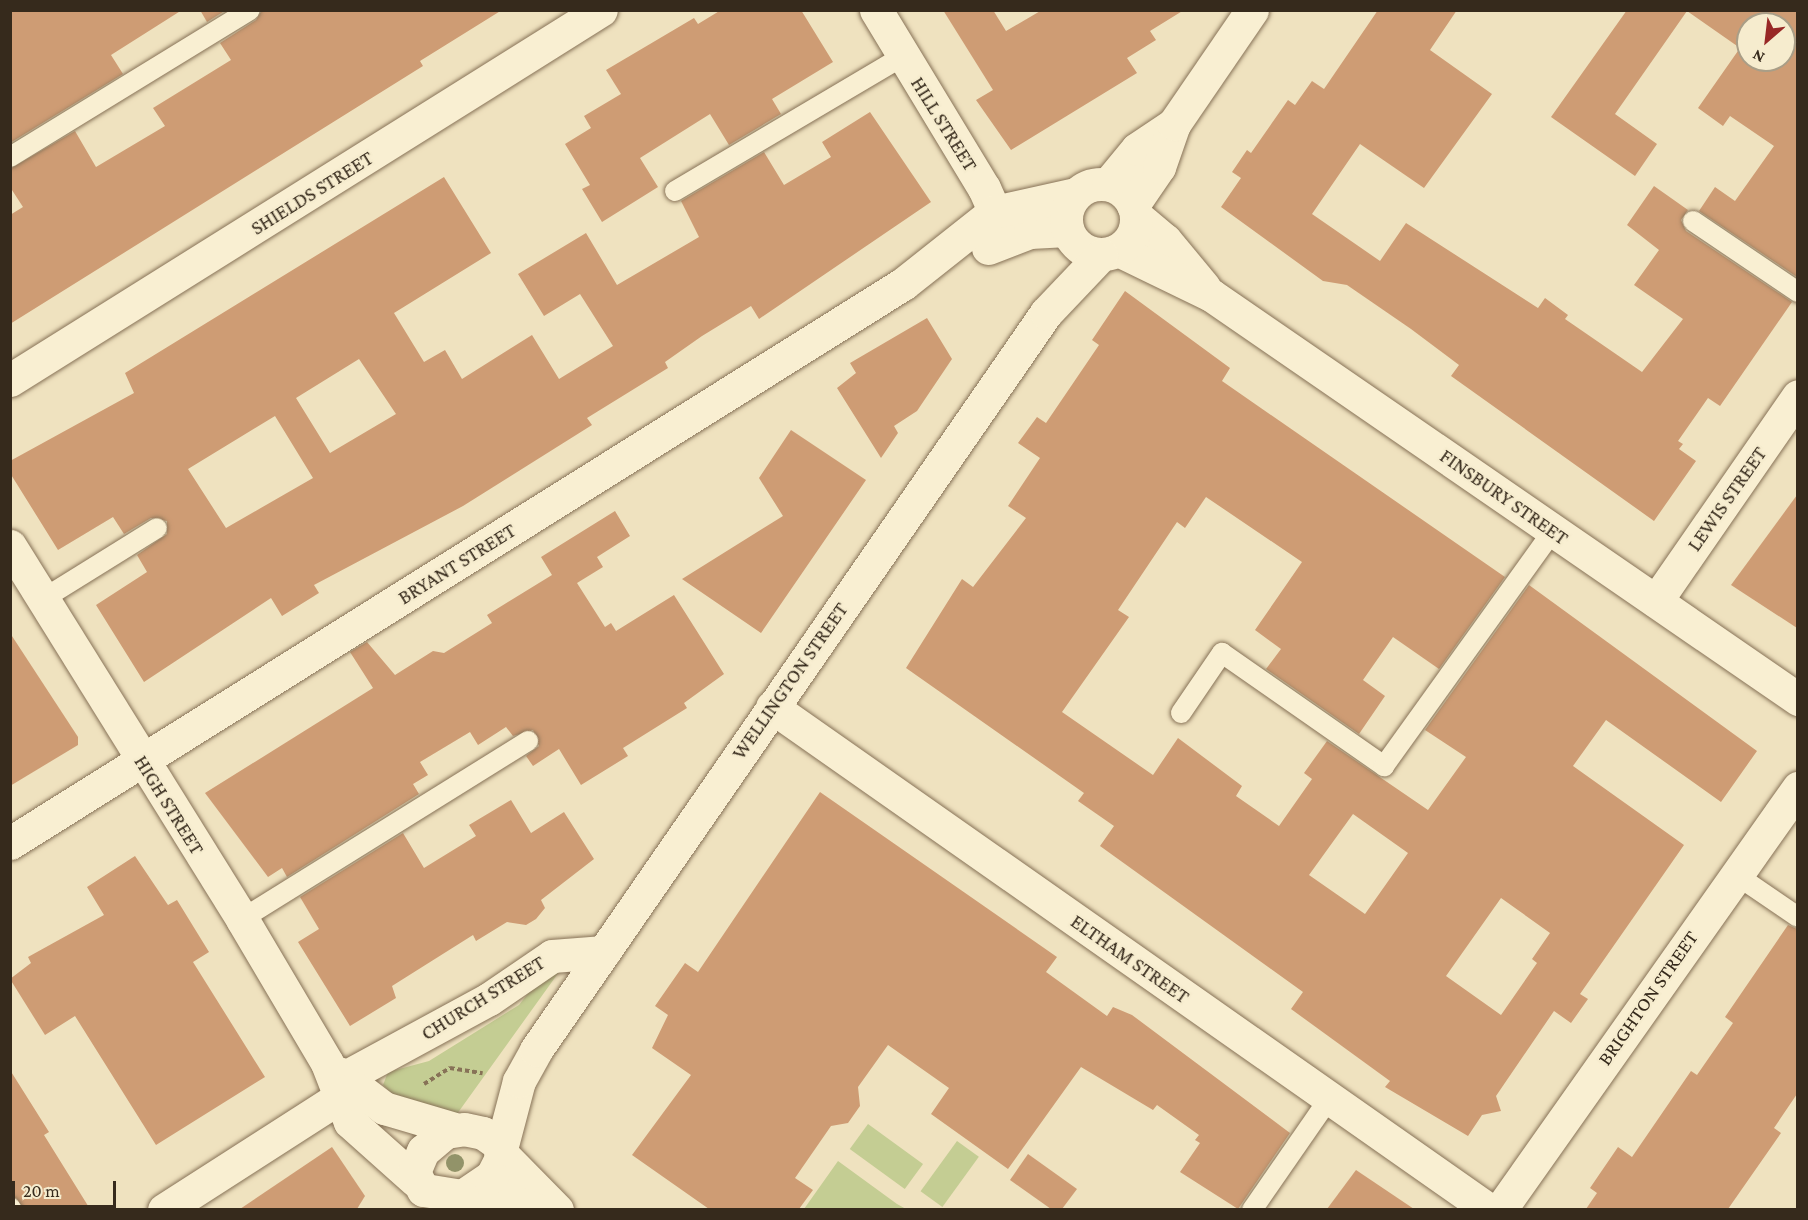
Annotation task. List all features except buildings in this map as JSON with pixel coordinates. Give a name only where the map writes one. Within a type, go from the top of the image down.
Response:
[{"type":"street","name":"SHIELDS STREET","points":[[15,381],[601,10]]},
{"type":"street","name":"HILL STREET","points":[[876,10],[1000,226]]},
{"type":"street","points":[[1174,124],[1137,149],[1108,184],[1091,185],[1076,194],[1066,210],[1069,234],[1110,253],[1133,236],[1135,210],[1159,167],[1174,124],[1252,10]]},
{"type":"street","points":[[1108,184],[1135,210]]},
{"type":"street","name":"BRYANT STREET","points":[[10,843],[903,284],[1000,226],[1076,194]]},
{"type":"street","name":"FINSBURY STREET","points":[[1135,210],[1165,240],[1211,295]]},
{"type":"street","name":"BRYANT STREET","points":[[1000,226],[1069,234]]},
{"type":"street","name":"WELLINGTON STREET","points":[[1046,313],[1069,234]]},
{"type":"street","name":"FINSBURY STREET","points":[[1110,253],[1211,295],[1797,699]]},
{"type":"street","name":"WELLINGTON STREET","points":[[501,1151],[519,1081],[536,1050],[1046,313],[1110,253]]},
{"type":"street","name":"LEWIS STREET","points":[[1656,602],[1797,396]]},
{"type":"street","name":"HIGH STREET","points":[[10,546],[340,1081],[356,1130],[415,1191]]},
{"type":"street","name":"ELTHAM STREET","points":[[772,707],[1489,1209]]},
{"type":"street","name":"BRIGHTON STREET","points":[[1500,1209],[1797,788]]},
{"type":"street","name":"CHURCH STREET","points":[[164,1209],[340,1081],[489,999],[552,956],[604,952]]},
{"type":"street","name":"WELLINGTON STREET","points":[[459,1129],[536,1050]]},
{"type":"street","name":"HIGH STREET","points":[[340,1081],[398,1114],[459,1129]]},
{"type":"street","points":[[537,1209],[497,1196],[458,1200],[415,1191],[416,1163],[429,1144],[459,1129],[491,1137],[501,1151],[557,1209]]},
{"type":"street","points":[[458,1200],[492,1176],[501,1151]]},
{"type":"lane","points":[[10,157],[250,10]]},
{"type":"lane","points":[[675,191],[903,56]]},
{"type":"lane","points":[[1693,221],[1797,292]]},
{"type":"lane","points":[[43,599],[157,528]]},
{"type":"lane","points":[[1181,713],[1222,653],[1384,766],[1553,531]]},
{"type":"lane","points":[[242,919],[528,741]]},
{"type":"lane","points":[[1736,874],[1797,917]]},
{"type":"lane","points":[[1252,1209],[1329,1099]]},
{"type":"path","points":[[419,1093],[440,1071],[461,1067],[483,1073]]},
{"type":"green space","points":[[559,972],[457,1114],[395,1097],[383,1085],[388,1072],[429,1061],[519,1005],[540,978]]},
{"type":"green space","points":[[868,1124],[923,1164],[905,1189],[850,1149]]},
{"type":"green space","points":[[957,1141],[979,1157],[942,1207],[921,1191]]},
{"type":"green space","points":[[838,1161],[897,1204],[906,1209],[804,1209]]}]
